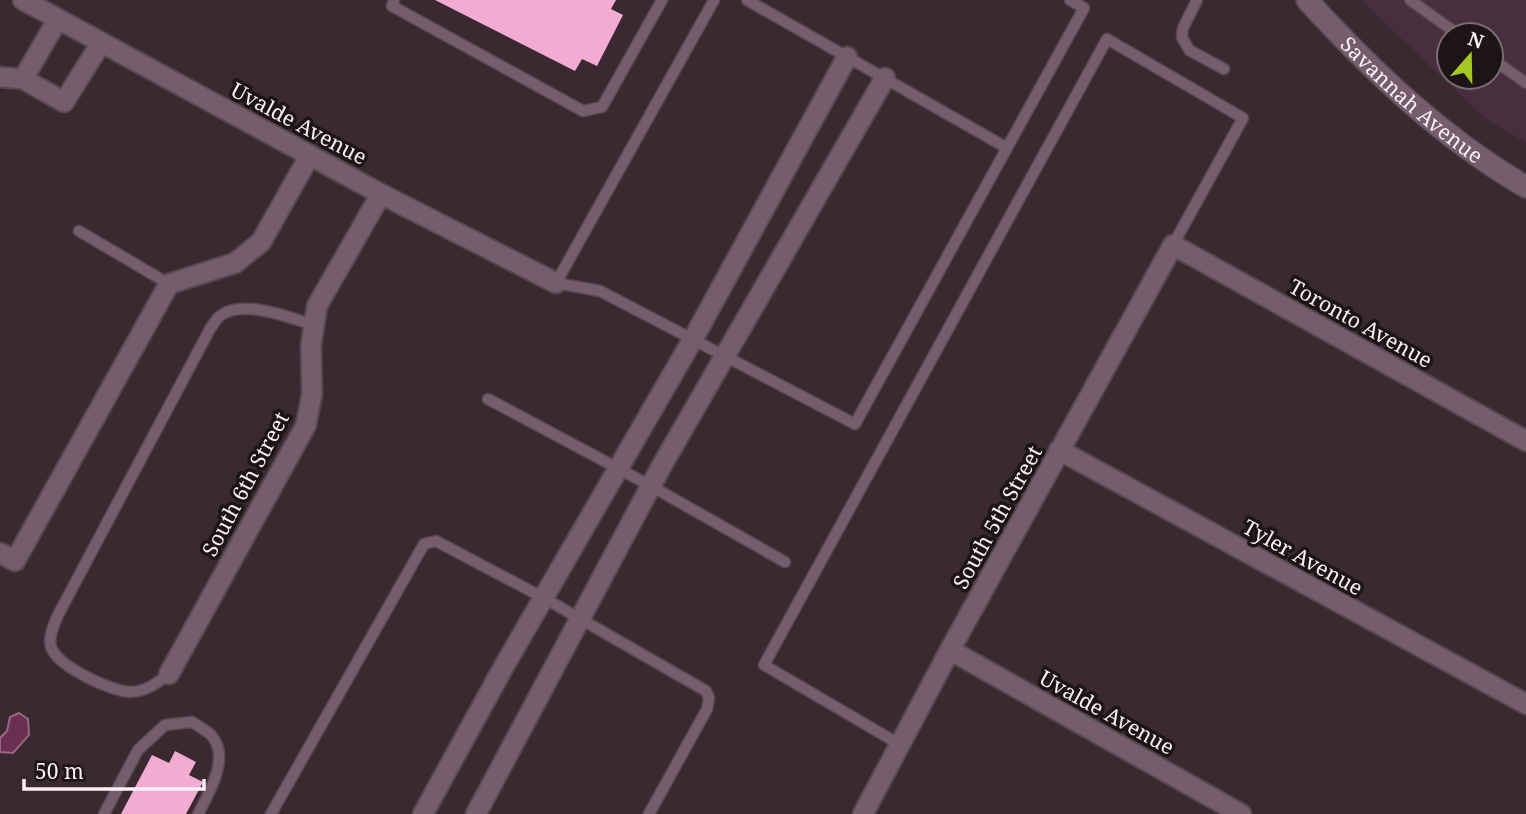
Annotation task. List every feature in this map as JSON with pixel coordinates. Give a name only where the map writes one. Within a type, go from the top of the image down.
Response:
[{"type":"main road","name":"Savannah Avenue","points":[[1307,0],[1353,50],[1427,119],[1526,187]]},
{"type":"street","name":"Uvalde Avenue","points":[[23,0],[381,194],[555,283]]},
{"type":"street","points":[[23,79],[58,19]]},
{"type":"street","points":[[0,77],[23,79],[64,102],[101,43]]},
{"type":"street","points":[[423,814],[693,339],[847,57]]},
{"type":"street","points":[[476,814],[651,486],[885,78]]},
{"type":"street","points":[[0,553],[15,561],[169,284],[235,263],[261,242],[310,155]]},
{"type":"street","name":"South 6th Street","points":[[169,674],[306,425],[312,394],[311,345],[317,306],[381,194]]},
{"type":"street","name":"Toronto Avenue","points":[[1173,245],[1526,441]]},
{"type":"street","name":"South 5th Street","points":[[863,814],[1173,245]]},
{"type":"street","name":"Tyler Avenue","points":[[1059,450],[1526,704]]},
{"type":"street","name":"Uvalde Avenue","points":[[950,650],[1241,814]]},
{"type":"lane","points":[[394,0],[392,6],[583,111],[603,107],[662,0]]},
{"type":"lane","points":[[714,0],[555,283],[600,291],[855,424],[1084,8],[1070,0]]},
{"type":"lane","points":[[747,0],[1007,148]]},
{"type":"lane","points":[[1197,0],[1183,28],[1182,37],[1189,50],[1224,69]]},
{"type":"lane","points":[[1410,0],[1439,21]]},
{"type":"lane","points":[[899,744],[764,665],[1107,39],[1243,118],[1173,245]]},
{"type":"lane","points":[[1505,68],[1526,83]]},
{"type":"lane","points":[[79,231],[169,284]]},
{"type":"lane","points":[[169,674],[151,687],[131,692],[107,687],[91,679],[59,659],[51,646],[51,634],[58,615],[204,341],[220,316],[234,308],[253,309],[314,325]]},
{"type":"lane","points":[[488,399],[651,486],[785,562]]},
{"type":"lane","points":[[271,814],[424,544],[436,541],[544,598],[706,691],[709,698],[707,709],[649,814]]},
{"type":"lane","points":[[104,814],[138,750],[165,725],[192,722],[212,736],[220,756],[211,790],[198,814]]},
{"type":"shaded area","points":[[1361,0],[1526,0],[1526,142],[1486,119],[1457,91],[1505,91],[1505,21],[1435,21],[1435,70]]},
{"type":"shaded area","points":[[19,713],[28,719],[29,735],[13,753],[0,752],[0,738],[7,731],[10,717]]},
{"type":"building","points":[[435,0],[616,0],[611,9],[623,15],[597,66],[582,59],[575,71]]},
{"type":"building","points":[[175,751],[196,762],[189,775],[203,782],[186,814],[121,814],[152,755],[169,763]]}]
